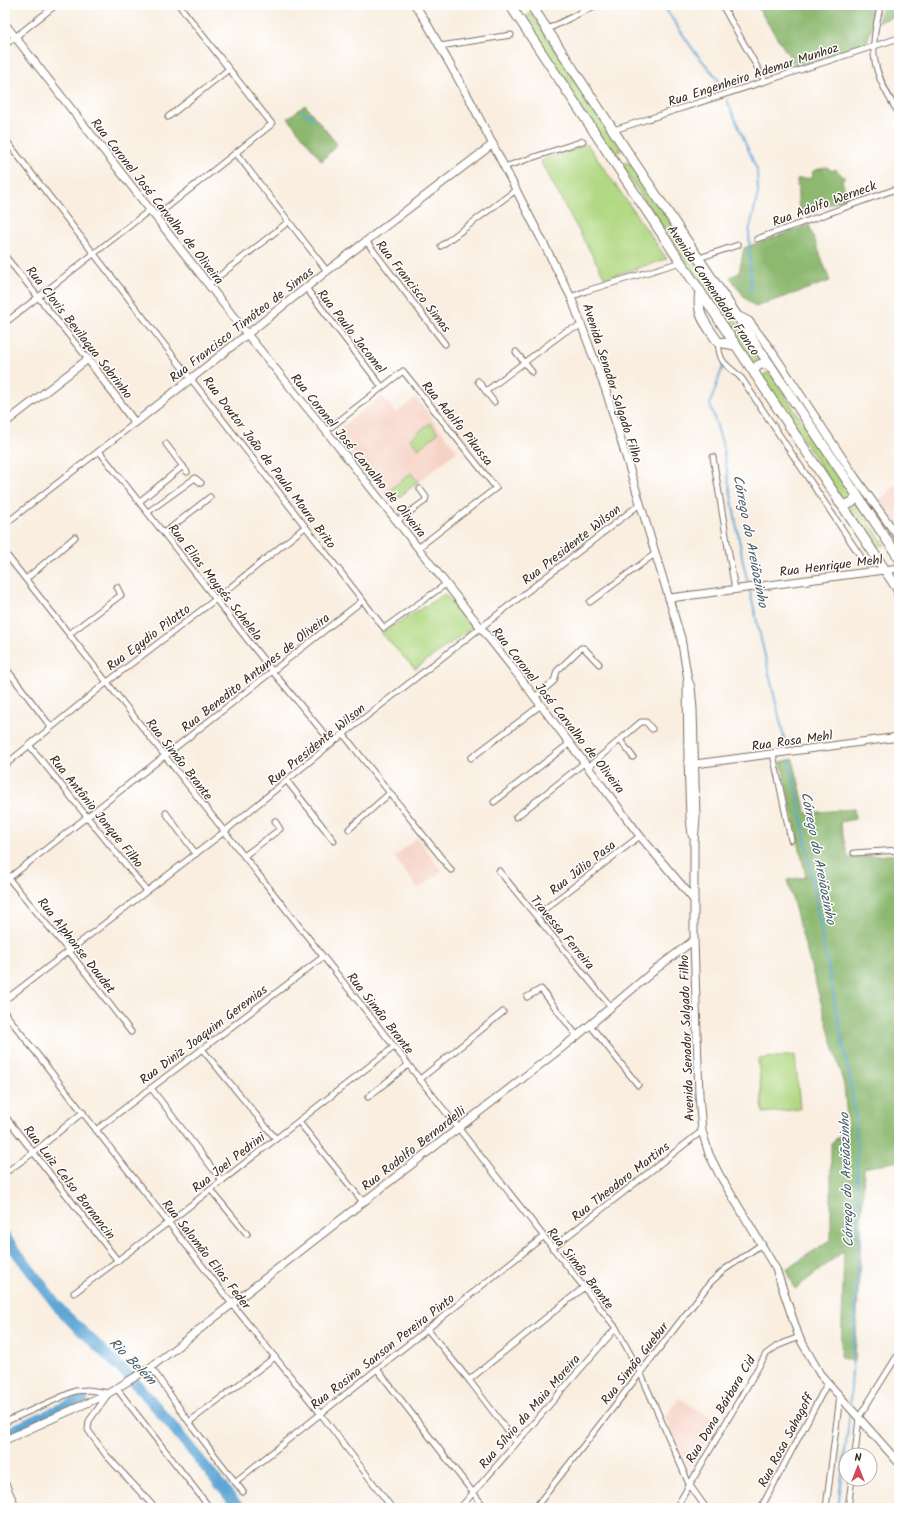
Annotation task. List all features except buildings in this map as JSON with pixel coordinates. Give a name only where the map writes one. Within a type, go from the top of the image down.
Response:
[{"type":"highway","name":"Avenida Comendador Franco","points":[[510,5],[898,590]]},
{"type":"highway","name":"Avenida Comendador Franco","points":[[531,5],[632,159],[899,558]]},
{"type":"highway","points":[[617,167],[616,161],[620,156],[626,156],[632,159]]},
{"type":"highway","points":[[700,291],[698,305],[699,313],[718,342],[735,345]]},
{"type":"highway","points":[[755,374],[754,370],[758,365],[764,363],[770,364]]},
{"type":"highway","points":[[839,502],[843,505],[850,504],[857,495]]},
{"type":"street","points":[[5,45],[56,5]]},
{"type":"street","points":[[156,216],[272,124],[179,5]]},
{"type":"street","name":"Avenida Senador Salgado Filho","points":[[415,5],[440,46],[571,297],[606,391],[670,598],[684,652],[688,680],[691,687],[691,763],[696,818],[694,842],[694,940],[699,1095],[702,1131],[709,1154],[762,1244],[781,1282],[799,1337],[820,1374],[899,1463]]},
{"type":"street","points":[[548,29],[596,5]]},
{"type":"street","points":[[722,5],[765,81]]},
{"type":"street","points":[[881,5],[872,47],[875,68],[884,90],[899,114]]},
{"type":"street","name":"Rua Coronel José Carvalho de Oliveira","points":[[5,24],[247,334],[326,431],[535,697],[640,836],[694,900]]},
{"type":"street","points":[[440,46],[511,35]]},
{"type":"street","name":"Rua Engenheiro Ademar Munhoz","points":[[614,130],[899,38]]},
{"type":"street","points":[[168,117],[229,69]]},
{"type":"street","name":"Rua Doutor João de Paula Moura Brito","points":[[5,139],[95,253],[384,628],[446,584]]},
{"type":"street","points":[[504,167],[583,141]]},
{"type":"street","name":"Rua Francisco Timóteo de Simas","points":[[5,524],[327,271],[492,144]]},
{"type":"street","points":[[236,153],[327,271]]},
{"type":"street","name":"Rua Adolfo Werneck","points":[[757,239],[899,188]]},
{"type":"street","points":[[441,246],[516,190]]},
{"type":"street","points":[[5,323],[150,210]]},
{"type":"street","points":[[209,284],[288,222]]},
{"type":"street","name":"Rua Francisco Simas","points":[[366,241],[445,344]]},
{"type":"street","points":[[699,258],[738,245]]},
{"type":"street","name":"Rua Clovis Bevilaqua Sobrinho","points":[[5,256],[88,359],[135,423]]},
{"type":"street","points":[[571,297],[681,262]]},
{"type":"street","name":"Rua Paulo Jacomel","points":[[306,288],[382,387]]},
{"type":"street","name":"Avenida Comendador Franco","points":[[737,315],[749,321],[771,350],[878,510],[899,538]]},
{"type":"street","points":[[486,391],[566,331],[582,326]]},
{"type":"street","name":"Avenida Comendador Franco","points":[[718,342],[721,359],[724,364],[742,378],[861,557]]},
{"type":"street","points":[[516,352],[532,372]]},
{"type":"street","points":[[5,423],[88,359]]},
{"type":"street","name":"Rua Adolfo Pikussa","points":[[382,387],[403,372],[496,488],[418,548]]},
{"type":"street","points":[[478,381],[494,402]]},
{"type":"street","points":[[326,431],[382,387]]},
{"type":"street","points":[[166,444],[187,472]]},
{"type":"street","name":"Rua Elias Moysés Schelela","points":[[99,451],[273,672],[332,744]]},
{"type":"street","points":[[714,457],[735,590]]},
{"type":"street","points":[[139,502],[183,466]]},
{"type":"street","points":[[148,512],[195,478],[201,483]]},
{"type":"street","points":[[397,521],[425,501],[426,497],[420,489]]},
{"type":"street","points":[[164,533],[210,497]]},
{"type":"street","name":"Rua Presidente Wilson","points":[[5,1000],[68,950],[196,854],[344,734],[640,504]]},
{"type":"street","name":"Rua Egydio Pilotto","points":[[5,765],[106,683],[216,599],[305,527]]},
{"type":"street","points":[[26,579],[75,537]]},
{"type":"street","name":"Rua Simão Brante","points":[[5,553],[616,1328],[640,1372],[689,1484],[706,1508]]},
{"type":"street","points":[[590,602],[656,553]]},
{"type":"street","name":"Rua Henrique Mehl","points":[[670,598],[899,568]]},
{"type":"street","points":[[69,634],[121,595],[117,587]]},
{"type":"street","name":"Avenida Comendador Franco","points":[[898,590],[899,600]]},
{"type":"street","name":"Rua Benedito Antunes de Oliveira","points":[[7,876],[87,817],[362,601]]},
{"type":"street","points":[[535,697],[554,681],[557,671],[581,648],[584,648],[599,664]]},
{"type":"street","points":[[5,667],[51,727]]},
{"type":"street","points":[[471,758],[541,705]]},
{"type":"street","points":[[516,817],[644,722],[652,729]]},
{"type":"street","points":[[344,734],[450,870]]},
{"type":"street","name":"Rua Rosa Mehl","points":[[691,763],[899,738]]},
{"type":"street","points":[[620,740],[634,757]]},
{"type":"street","points":[[494,802],[570,743]]},
{"type":"street","name":"Rua Antônio Jonque Filho","points":[[29,746],[147,891]]},
{"type":"street","points":[[772,754],[791,840]]},
{"type":"street","points":[[286,781],[334,841]]},
{"type":"street","points":[[349,829],[390,793]]},
{"type":"street","points":[[166,813],[196,854]]},
{"type":"street","points":[[244,856],[280,829],[275,821]]},
{"type":"street","name":"Rua Júlio Pasa","points":[[537,915],[640,836]]},
{"type":"street","points":[[854,853],[899,850]]},
{"type":"street","name":"Travessa Ferreira","points":[[499,871],[529,909],[537,915],[611,1007]]},
{"type":"street","name":"Rua Alphonse Daudet","points":[[7,876],[68,950],[131,1032]]},
{"type":"street","name":"Rua Rodolfo Bernardelli","points":[[5,1440],[109,1393],[151,1367],[577,1036],[656,969],[694,940]]},
{"type":"street","name":"Rua Diniz Joaquim Geremias","points":[[96,1130],[323,957]]},
{"type":"street","points":[[527,997],[540,989],[577,1036]]},
{"type":"street","points":[[419,1080],[503,1012]]},
{"type":"street","name":"Rua Salomão Elias Feder","points":[[5,1013],[232,1304],[320,1413],[392,1508]]},
{"type":"street","points":[[590,1025],[638,1085]]},
{"type":"street","name":"Rua Joel Pedrini","points":[[74,1293],[211,1190],[394,1047]]},
{"type":"street","points":[[202,1049],[276,1139]]},
{"type":"street","points":[[368,1097],[408,1065]]},
{"type":"street","points":[[151,1088],[222,1181]]},
{"type":"street","points":[[5,1173],[33,1153],[82,1112]]},
{"type":"street","name":"Rua Luiz Celso Bornancin","points":[[5,1116],[118,1261]]},
{"type":"street","points":[[299,1122],[363,1202]]},
{"type":"street","name":"Rua Theodoro Martins","points":[[552,1248],[702,1131]]},
{"type":"street","points":[[211,1190],[247,1234]]},
{"type":"street","name":"Rua Rosina Sanson Pereira Pinto","points":[[235,1482],[543,1237]]},
{"type":"street","name":"Rua Simão Guebur","points":[[535,1508],[710,1283],[724,1270],[762,1244]]},
{"type":"street","points":[[469,1380],[583,1288]]},
{"type":"street","name":"Rua Sílvio da Maia Moreira","points":[[460,1508],[616,1328]]},
{"type":"street","points":[[427,1329],[469,1380],[516,1442]]},
{"type":"street","name":"Rua Dona Bárbara Cid","points":[[676,1508],[766,1354],[777,1346],[799,1337]]},
{"type":"street","points":[[855,1447],[859,1417],[899,1353]]},
{"type":"street","points":[[189,1422],[275,1357]]},
{"type":"street","points":[[151,1367],[189,1422],[243,1492]]},
{"type":"street","points":[[377,1369],[472,1494],[485,1508]]},
{"type":"street","name":"Rua Rosa Sahagoff","points":[[761,1508],[828,1382]]},
{"type":"street","points":[[120,1387],[210,1508]]},
{"type":"street","points":[[5,1422],[75,1391],[88,1390],[109,1393],[89,1421],[88,1430],[106,1455],[155,1508]]},
{"type":"street","points":[[826,1508],[840,1395]]},
{"type":"street","points":[[5,1484],[16,1508]]},
{"type":"street","points":[[848,1508],[851,1487]]},
{"type":"shaded area","points":[[382,396],[396,413],[416,398],[457,451],[392,503],[336,431]]},
{"type":"shaded area","points":[[899,482],[899,527],[879,501]]},
{"type":"shaded area","points":[[417,838],[442,871],[418,889],[394,857]]},
{"type":"shaded area","points":[[679,1398],[717,1421],[690,1470],[665,1418]]},
{"type":"green space","points":[[756,5],[879,5],[866,45],[796,67]]},
{"type":"green space","points":[[883,5],[899,5],[899,15],[878,22]]},
{"type":"green space","points":[[531,13],[622,151],[618,151],[613,156],[522,19]]},
{"type":"green space","points":[[305,105],[337,144],[322,161],[288,118]]},
{"type":"green space","points":[[587,144],[667,259],[605,278],[540,161]]},
{"type":"green space","points":[[625,163],[630,163],[762,360],[758,359],[753,363],[622,166]]},
{"type":"green space","points":[[827,167],[832,171],[835,169],[845,178],[842,181],[848,198],[799,215],[797,179],[812,178],[813,171]]},
{"type":"green space","points":[[809,225],[830,281],[755,307],[745,298],[730,277],[739,273],[744,248]]},
{"type":"green space","points":[[767,372],[770,373],[850,494],[847,499],[841,498],[762,377]]},
{"type":"green space","points":[[430,423],[438,433],[418,449],[410,439]]},
{"type":"green space","points":[[411,473],[418,482],[397,499],[390,490]]},
{"type":"green space","points":[[857,504],[885,545],[875,546],[848,508],[854,508]]},
{"type":"green space","points":[[445,594],[473,627],[415,669],[381,633]]},
{"type":"green space","points":[[793,759],[806,813],[854,809],[855,819],[840,822],[848,858],[899,854],[899,1161],[864,1168],[855,1361],[841,1358],[844,1251],[795,1289],[787,1269],[831,1239],[831,1143],[848,1129],[844,1085],[787,880],[806,877],[781,762]]},
{"type":"green space","points":[[795,1055],[800,1109],[763,1113],[758,1059]]},
{"type":"waterway","name":"Córrego do Areiãozinho","points":[[663,5],[694,51],[717,78],[723,91]]},
{"type":"waterway","name":"Córrego do Areiãozinho","points":[[727,100],[757,170],[758,193],[749,232],[751,292]]},
{"type":"waterway","points":[[302,110],[313,119]]},
{"type":"waterway","name":"Córrego do Areiãozinho","points":[[723,366],[710,404],[722,443],[743,562],[786,746]]},
{"type":"waterway","name":"Córrego do Areiãozinho","points":[[789,760],[801,813],[822,937],[851,1084],[856,1122],[859,1246],[850,1404]]},
{"type":"waterway","name":"Rio Belém","points":[[5,1237],[62,1312],[127,1374],[153,1403],[239,1508]]},
{"type":"waterway","points":[[5,1434],[83,1399]]},
{"type":"waterway","name":"Córrego do Areiãozinho","points":[[838,1508],[850,1411]]}]
